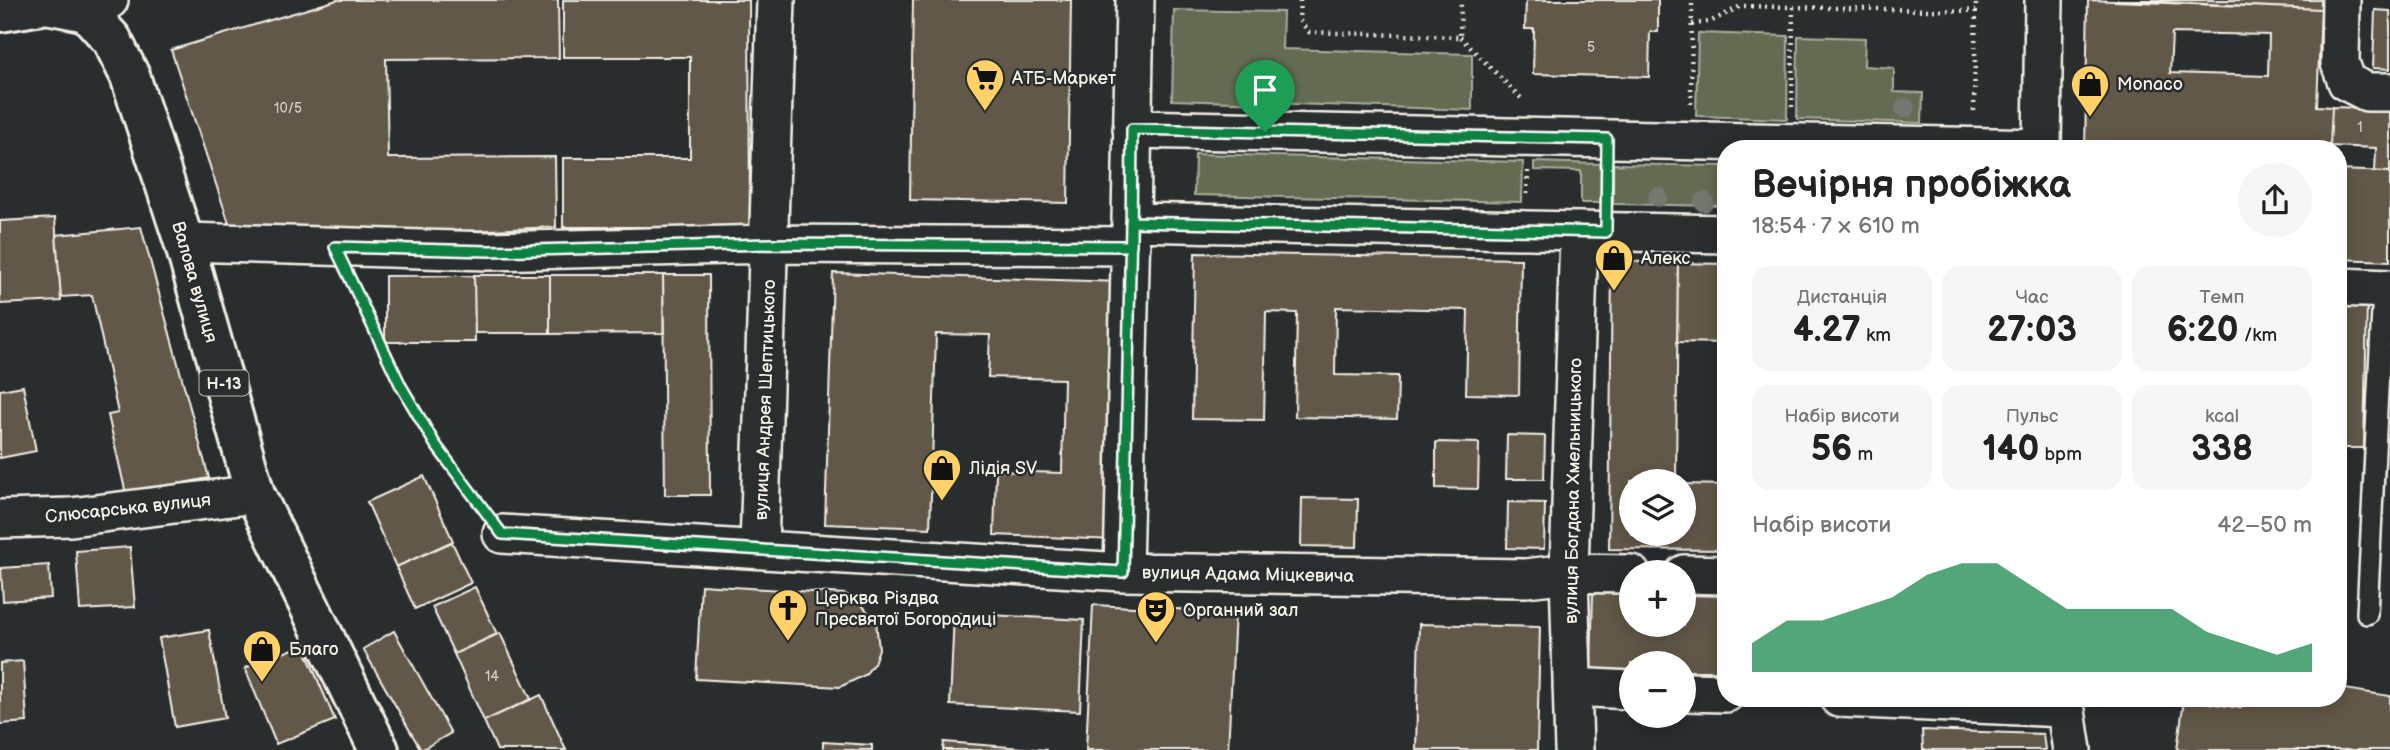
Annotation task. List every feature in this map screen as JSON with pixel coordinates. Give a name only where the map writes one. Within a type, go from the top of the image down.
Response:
[{"type":"main road","name":"Н-13","points":[[0,12],[47,2],[98,6]]},
{"type":"main road","name":"Валова вулиця","points":[[98,6],[130,76],[184,242],[255,494],[379,750]]},
{"type":"street","name":"вулиця Андрея Шептицького","points":[[759,548],[776,0]]},
{"type":"street","points":[[1123,572],[1135,0]]},
{"type":"street","points":[[2042,140],[2044,0]]},
{"type":"street","points":[[2341,0],[2340,63],[2347,82],[2367,92],[2390,92]]},
{"type":"street","points":[[1132,129],[1717,142]]},
{"type":"street","points":[[184,242],[489,251],[1131,234],[1527,230],[1717,234]]},
{"type":"street","name":"вулиця Богдана Хмельницького","points":[[1574,750],[1569,573],[1593,232]]},
{"type":"street","points":[[2347,287],[2386,289]]},
{"type":"street","name":"Слюсарська вулиця","points":[[0,519],[71,517],[255,494]]},
{"type":"street","name":"вулиця Адама Міцкевича","points":[[502,534],[1123,572],[1526,578],[1569,573],[1619,574]]},
{"type":"street","points":[[1696,574],[1717,575]]},
{"type":"street","points":[[1572,687],[1619,689]]},
{"type":"street","points":[[1696,693],[1717,694]]},
{"type":"street","points":[[2065,707],[2072,750]]},
{"type":"lane","points":[[2367,614],[2386,289]]},
{"type":"path","points":[[1300,0],[1300,20],[1309,32],[1460,37]]},
{"type":"path","points":[[1461,0],[1460,37],[1545,138],[1527,230]]},
{"type":"path","points":[[1691,141],[1692,0]]},
{"type":"path","points":[[1974,140],[1976,0]]},
{"type":"path","points":[[1692,24],[1710,22],[1735,7],[1976,10]]},
{"type":"path","points":[[1792,140],[1793,7]]},
{"type":"path","points":[[1593,232],[1607,139]]},
{"type":"path","points":[[335,247],[401,386],[435,444],[502,534]]},
{"type":"green space","points":[[1174,10],[1283,12],[1282,49],[1472,54],[1472,110],[1172,100]]},
{"type":"green space","points":[[1698,33],[1788,36],[1787,119],[1696,116]]},
{"type":"green space","points":[[1798,36],[1865,38],[1864,66],[1894,68],[1894,92],[1923,93],[1922,123],[1797,119]]},
{"type":"green space","points":[[1195,154],[1523,162],[1522,202],[1194,195]]},
{"type":"green space","points":[[1534,162],[1601,164],[1601,203],[1581,203],[1581,171],[1534,170]]},
{"type":"green space","points":[[1613,164],[1717,166],[1717,206],[1613,204]]},
{"type":"building","points":[[337,0],[558,0],[559,58],[386,59],[388,158],[555,157],[556,227],[235,241],[171,50]]},
{"type":"building","points":[[563,0],[749,0],[750,227],[563,227],[563,158],[690,158],[690,57],[563,57]]},
{"type":"building","points":[[913,0],[1071,0],[1068,203],[910,200]]},
{"type":"building","points":[[1526,0],[1658,0],[1658,32],[1650,32],[1649,77],[1533,74],[1534,29],[1525,29]]},
{"type":"building","points":[[2088,0],[2321,9],[2317,106],[2332,107],[2330,140],[2085,140]],"holes":[[[2172,33],[2269,35],[2268,76],[2170,73]]]},
{"type":"building","points":[[2117,0],[2321,0],[2321,9]]},
{"type":"building","points":[[2375,10],[2390,11],[2390,69],[2373,68]]},
{"type":"building","points":[[2332,107],[2390,109],[2390,172],[2375,172],[2376,148],[2347,147],[2347,140],[2330,140]]},
{"type":"building","points":[[2347,170],[2390,172],[2390,261],[2347,259]]},
{"type":"building","points":[[55,218],[61,301],[0,304],[0,221]]},
{"type":"building","points":[[141,227],[209,478],[126,494],[108,415],[118,413],[92,295],[61,297],[56,235]]},
{"type":"building","points":[[1195,253],[1521,259],[1519,395],[1466,394],[1468,310],[1336,307],[1335,375],[1398,376],[1397,419],[1295,417],[1297,313],[1266,312],[1264,420],[1192,419]]},
{"type":"building","points":[[1612,261],[1678,263],[1676,469],[1619,469],[1619,546],[1696,546],[1696,484],[1717,485],[1717,550],[1609,549]]},
{"type":"building","points":[[1678,263],[1717,264],[1717,343],[1677,342]]},
{"type":"building","points":[[833,273],[1122,282],[1115,540],[994,535],[996,471],[1062,473],[1064,379],[988,377],[990,335],[936,334],[930,528],[825,524]]},
{"type":"building","points":[[474,275],[550,275],[550,333],[475,333]]},
{"type":"building","points":[[474,275],[475,342],[385,342],[385,276]]},
{"type":"building","points":[[550,275],[663,275],[664,333],[550,334]]},
{"type":"building","points":[[663,275],[709,275],[710,495],[665,495]]},
{"type":"building","points":[[2347,301],[2367,302],[2364,448],[2347,448]]},
{"type":"building","points":[[23,386],[36,451],[0,458],[0,390]]},
{"type":"building","points":[[1507,435],[1545,436],[1544,479],[1506,479]]},
{"type":"building","points":[[1436,442],[1479,443],[1478,489],[1436,488]]},
{"type":"building","points":[[424,476],[453,541],[396,567],[367,502]]},
{"type":"building","points":[[1302,498],[1358,499],[1357,547],[1301,546]]},
{"type":"building","points":[[1508,502],[1545,503],[1544,549],[1507,548]]},
{"type":"building","points":[[452,542],[471,583],[415,609],[396,567]]},
{"type":"building","points":[[130,547],[135,607],[80,610],[76,551]]},
{"type":"building","points":[[49,565],[51,598],[3,601],[1,568]]},
{"type":"building","name":"Церква Різдва Пресвятої Богородиці","points":[[701,585],[845,594],[858,600],[876,622],[879,649],[874,663],[865,675],[840,687],[696,679]]},
{"type":"building","points":[[475,587],[497,634],[454,654],[432,607]]},
{"type":"building","points":[[1593,593],[1619,594],[1619,637],[1696,637],[1696,595],[1717,596],[1717,671],[1696,671],[1696,651],[1619,651],[1619,670],[1591,669]]},
{"type":"building","points":[[1093,605],[1235,612],[1228,750],[1086,750]]},
{"type":"building","points":[[954,613],[1084,620],[1080,711],[950,705]]},
{"type":"building","points":[[1419,624],[1540,627],[1537,750],[1416,750]]},
{"type":"building","points":[[209,630],[225,718],[175,727],[159,638]]},
{"type":"building","points":[[394,631],[451,733],[421,750],[363,649]]},
{"type":"building","points":[[500,633],[531,699],[484,721],[454,654]]},
{"type":"building","points":[[303,645],[335,720],[276,744],[245,668]]},
{"type":"building","points":[[23,661],[27,722],[0,724],[0,663]]},
{"type":"building","points":[[2347,689],[2390,696],[2390,750],[2177,750],[2183,707],[2347,707]]},
{"type":"building","points":[[541,695],[566,750],[497,750],[484,721]]},
{"type":"building","points":[[1922,730],[2043,734],[2045,750],[1923,750]]},
{"type":"building","points":[[823,742],[872,745],[872,750],[823,750]]},
{"type":"building","points":[[944,742],[1047,750],[943,750]]},
{"type":"place","name":"АТБ-Маркет","points":[[985,112]]},
{"type":"place","name":"Monaco","points":[[2090,118]]},
{"type":"place","name":"Алекс","points":[[1614,292]]},
{"type":"place","name":"Лідія SV","points":[[942,502]]},
{"type":"place","name":"Церква Різдва Пресвятої Богородиці","points":[[788,642]]},
{"type":"place","name":"Органний зал","points":[[1156,644]]},
{"type":"place","name":"Благо","points":[[262,683]]},
{"type":"route","points":[[1265,132],[1132,129],[1131,246],[770,244],[489,251],[335,247],[401,386],[435,444],[502,534],[1123,572],[1131,246],[1131,222],[1579,232],[1606,232],[1607,139],[1265,132]]}]
